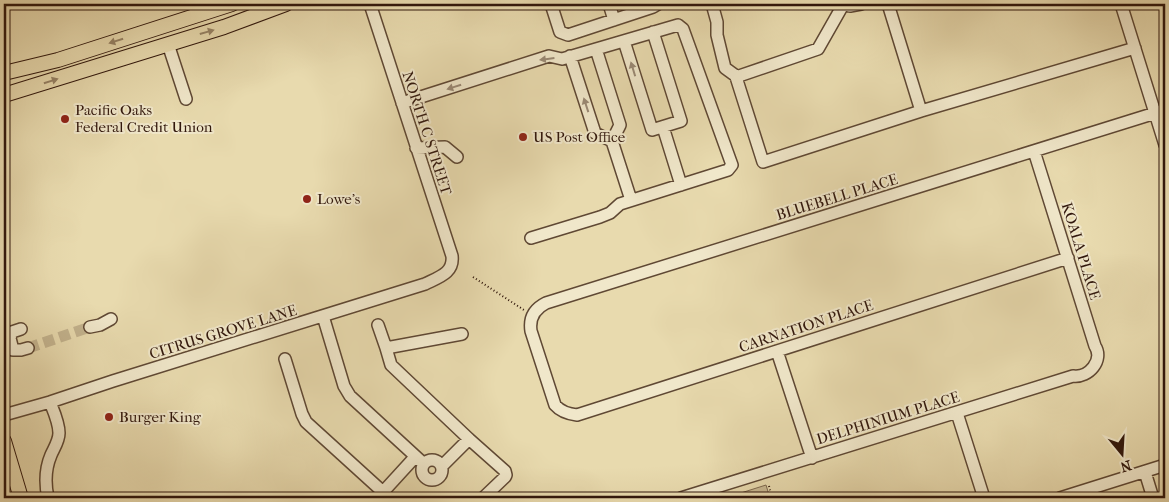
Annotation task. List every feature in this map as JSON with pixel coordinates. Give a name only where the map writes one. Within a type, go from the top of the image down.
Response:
[{"type":"main road","points":[[4,73],[58,60],[232,4]]},
{"type":"main road","points":[[4,95],[224,27],[286,4]]},
{"type":"main road","points":[[162,26],[168,44]]},
{"type":"main road","points":[[4,441],[21,498]]},
{"type":"street","name":"NORTH C STREET","points":[[370,4],[452,256],[453,263],[448,271]]},
{"type":"street","points":[[551,4],[560,32],[565,34],[572,34],[658,4]]},
{"type":"street","points":[[609,4],[614,20]]},
{"type":"street","points":[[712,4],[725,68],[736,76],[763,162],[922,111],[1135,48]]},
{"type":"street","points":[[736,76],[818,49],[841,4],[850,6],[861,4]]},
{"type":"street","points":[[888,4],[922,111]]},
{"type":"street","points":[[1121,4],[1135,48],[1160,112],[1165,145]]},
{"type":"street","points":[[402,103],[549,56],[562,59],[678,25],[683,29],[732,165],[728,170],[626,202],[610,213],[600,217],[531,238]]},
{"type":"street","points":[[653,32],[681,121],[657,129]]},
{"type":"street","points":[[624,40],[657,129],[681,185]]},
{"type":"street","points":[[168,44],[186,99]]},
{"type":"street","points":[[596,49],[620,125],[612,141],[626,202]]},
{"type":"street","points":[[570,56],[595,133],[612,141]]},
{"type":"street","name":"BLUEBELL PLACE","points":[[532,316],[539,306],[546,303],[1160,112]]},
{"type":"street","points":[[416,148],[445,147],[457,157]]},
{"type":"street","name":"KOALA PLACE","points":[[1034,151],[1098,351],[1097,360]]},
{"type":"street","name":"CARNATION PLACE","points":[[532,316],[530,323],[531,331],[555,405],[566,413],[577,415],[1068,258]]},
{"type":"street","name":"CITRUS GROVE LANE","points":[[4,415],[426,284],[448,271]]},
{"type":"street","points":[[285,360],[306,422],[385,495],[420,460],[437,460],[442,466],[442,476],[437,480],[427,479],[422,474],[420,460],[350,396],[344,386],[323,316]]},
{"type":"street","points":[[90,328],[111,319]]},
{"type":"street","points":[[378,325],[391,364],[505,471],[506,474],[502,480],[483,498]]},
{"type":"street","points":[[21,329],[12,332],[10,338],[13,350],[28,348]]},
{"type":"street","points":[[386,348],[462,334]]},
{"type":"street","points":[[777,351],[812,458]]},
{"type":"street","name":"DELPHINIUM PLACE","points":[[681,498],[1074,376],[1082,376],[1092,368],[1097,360]]},
{"type":"street","points":[[48,498],[46,475],[50,457],[59,433],[50,402]]},
{"type":"street","points":[[957,413],[984,498]]},
{"type":"street","points":[[442,466],[469,439]]},
{"type":"street","points":[[1060,498],[1165,465]]},
{"type":"street","points":[[1145,472],[1153,498]]},
{"type":"path","points":[[474,277],[532,316]]},
{"type":"path","points":[[768,486],[772,498]]},
{"type":"shaded area","points":[[766,485],[770,498],[725,498]]},
{"type":"tunnel","points":[[28,348],[90,327]]},
{"type":"place","name":"Pacific Oaks Federal Credit Union","points":[[65,119]]},
{"type":"place","name":"US Post Office","points":[[523,137]]},
{"type":"place","name":"Lowe's","points":[[307,199]]},
{"type":"place","name":"Burger King","points":[[109,417]]}]
